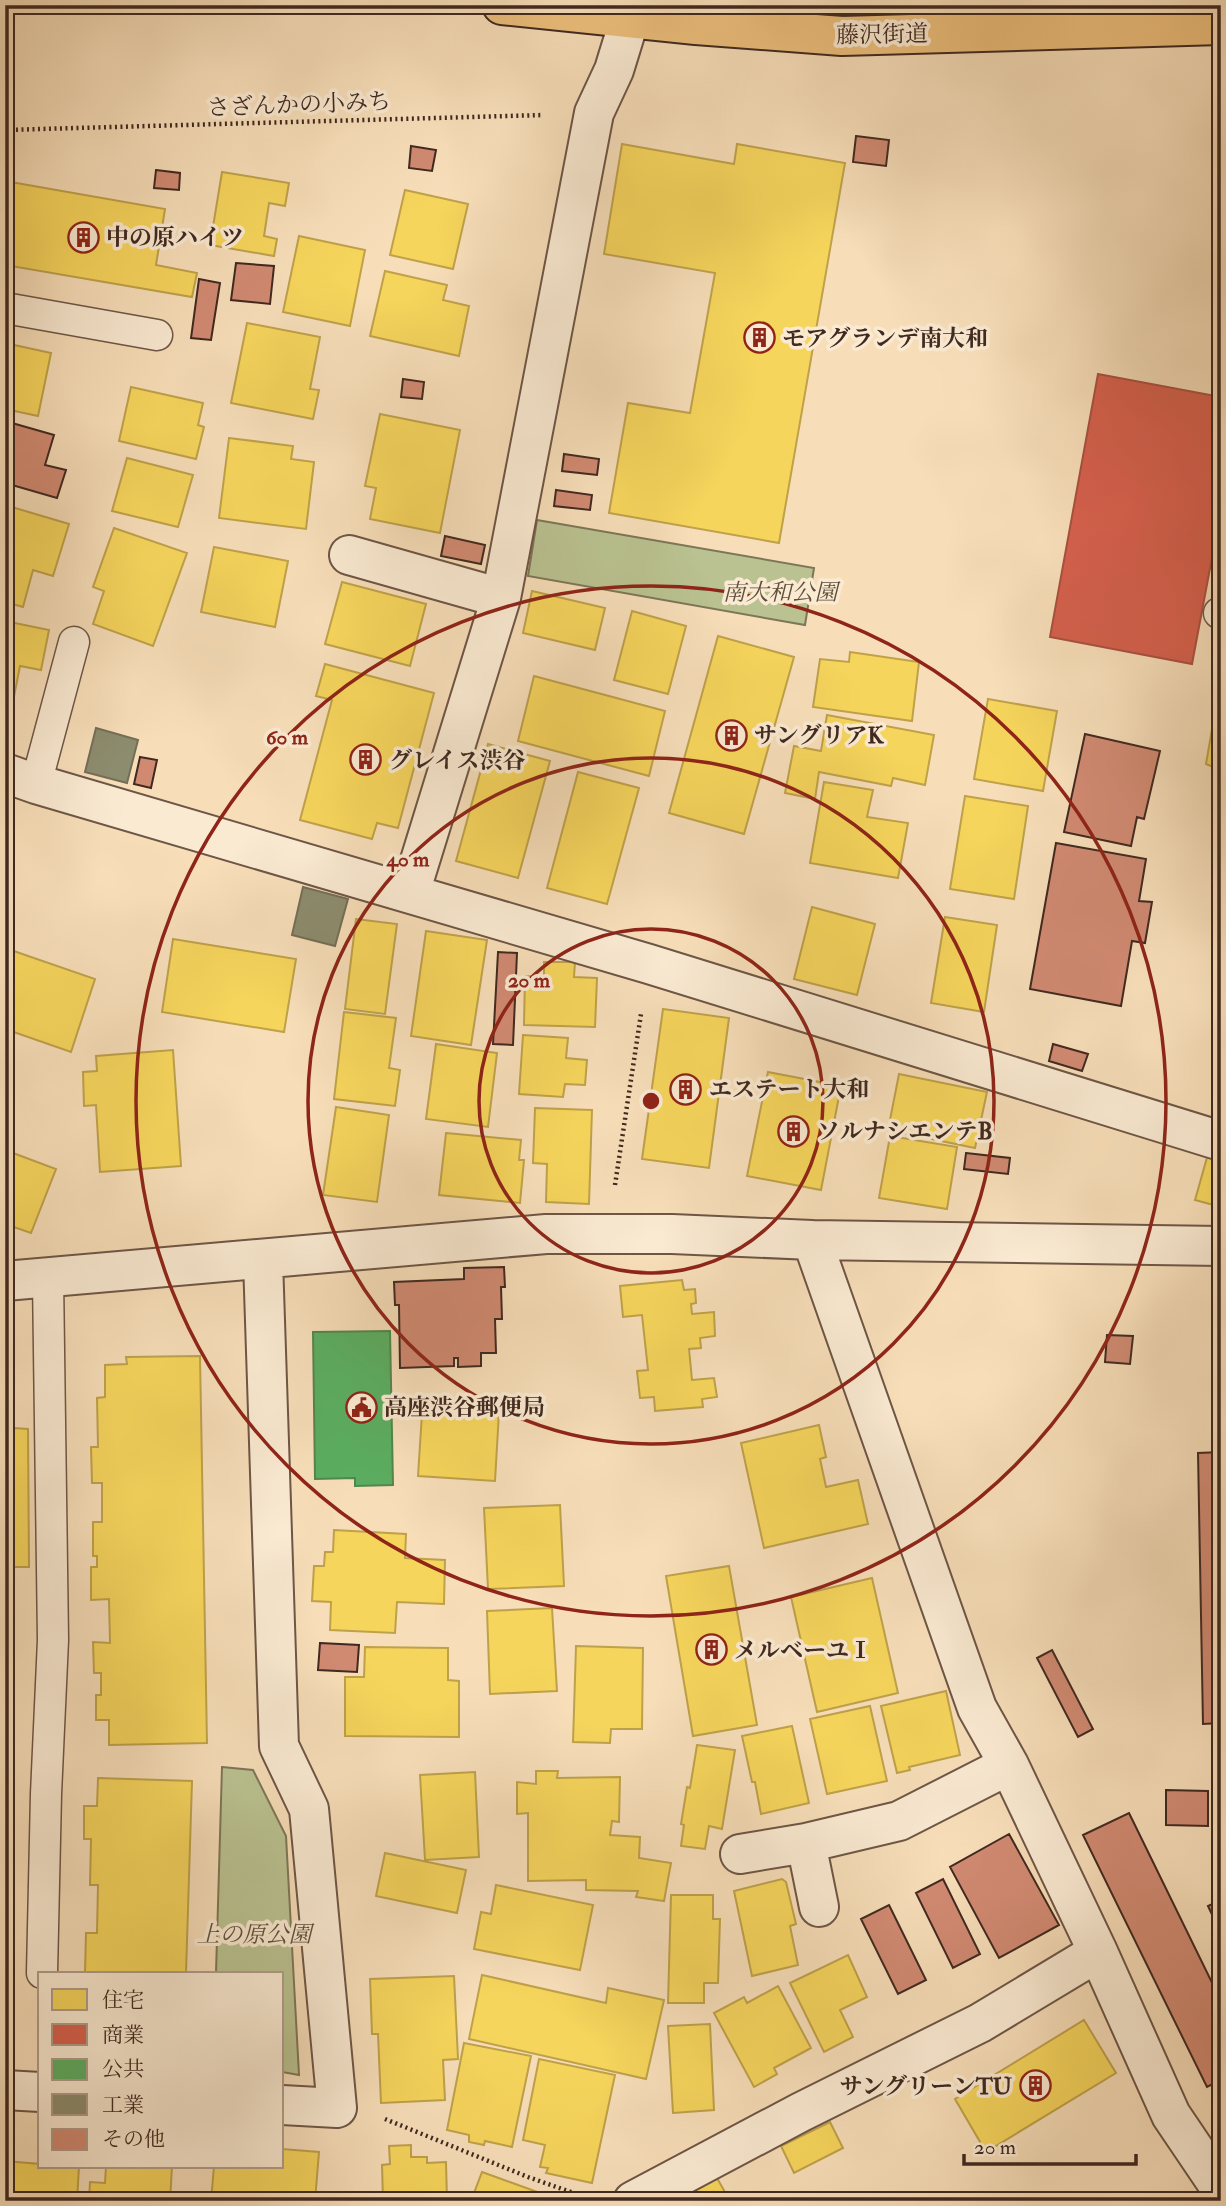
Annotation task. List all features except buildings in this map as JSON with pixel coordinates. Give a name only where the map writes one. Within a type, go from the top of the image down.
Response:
[{"type":"highway","name":"藤沢街道","points":[[502,5],[630,12],[696,25],[842,36],[1221,25]]},
{"type":"street","points":[[410,893],[501,597],[594,113],[614,70],[630,12]]},
{"type":"street","points":[[349,555],[501,597]]},
{"type":"street","points":[[20,778],[649,964],[1221,1141]]},
{"type":"street","points":[[5,1281],[545,1234],[672,1234],[812,1240],[1221,1246]]},
{"type":"street","points":[[812,1240],[977,1708],[1009,1765],[1098,1952],[1171,2115],[1221,2189]]},
{"type":"street","points":[[263,1260],[279,1746],[309,1809],[337,2108],[284,2105]]},
{"type":"street","points":[[740,1854],[806,1843],[899,1821],[1009,1765]]},
{"type":"street","points":[[806,1843],[819,1907]]},
{"type":"street","points":[[633,2201],[980,2023],[1098,1952]]},
{"type":"street","points":[[5,2090],[38,2092]]},
{"type":"lane","points":[[5,308],[157,335]]},
{"type":"lane","points":[[20,778],[74,642]]},
{"type":"lane","points":[[43,1972],[46,1794],[53,1640],[48,1278]]},
{"type":"path","name":"さざんかの小みち","points":[[5,130],[594,113]]},
{"type":"path","points":[[608,1234],[649,964]]},
{"type":"path","points":[[337,2108],[369,2112],[528,2177],[595,2201]]},
{"type":"green space","name":"南大和公園","points":[[537,520],[814,568],[805,625],[528,576]]},
{"type":"green space","name":"上の原公園","points":[[222,1767],[253,1770],[286,1836],[299,2075],[284,2072],[284,1972],[216,1972]]},
{"type":"place","name":"中の原ハイツ","points":[[83,237]]},
{"type":"place","name":"モアグランデ南大和","points":[[759,338]]},
{"type":"place","name":"サングリアK","points":[[731,735]]},
{"type":"place","name":"グレイス渋谷","points":[[366,760]]},
{"type":"place","name":"エステート大和","points":[[686,1089]]},
{"type":"place","name":"ソルナシエンテB","points":[[794,1131]]},
{"type":"place","name":"高座渋谷郵便局","points":[[361,1407]]},
{"type":"place","name":"メルベーユⅠ","points":[[711,1650]]},
{"type":"place","name":"サングリーンTU","points":[[1035,2086]]}]
